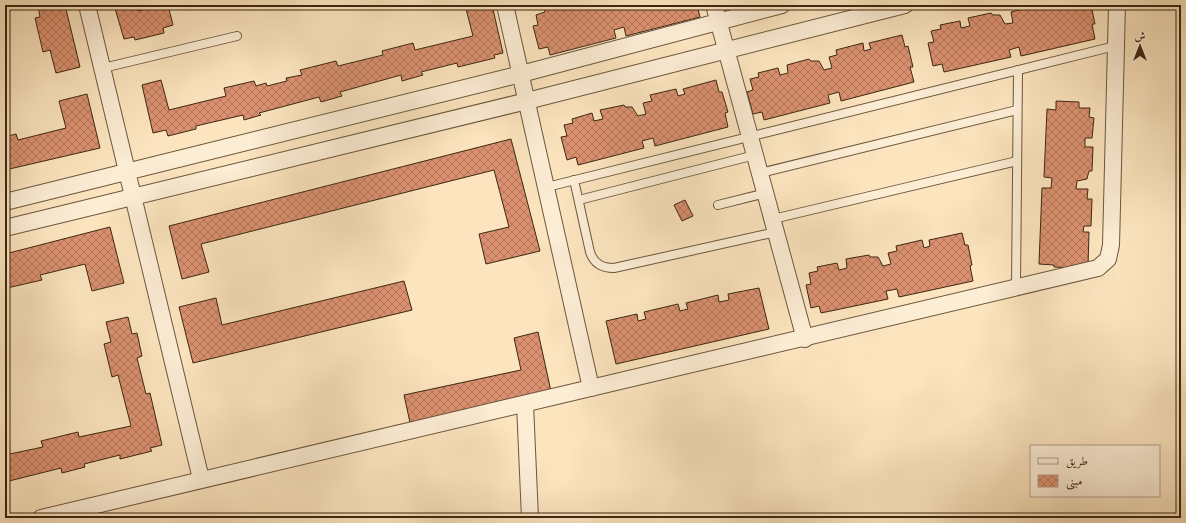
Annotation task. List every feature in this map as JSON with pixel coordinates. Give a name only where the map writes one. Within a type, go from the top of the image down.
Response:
[{"type":"street","points":[[87,5],[201,479]]},
{"type":"street","points":[[505,5],[591,388]]},
{"type":"street","points":[[714,5],[720,22],[805,339]]},
{"type":"street","points":[[5,202],[521,74],[782,5]]},
{"type":"street","points":[[5,228],[527,100],[905,5]]},
{"type":"street","points":[[41,518],[201,479],[805,339],[1098,268],[1108,259],[1111,245],[1117,5]]},
{"type":"street","points":[[525,404],[530,518]]},
{"type":"lane","points":[[103,68],[237,36]]},
{"type":"lane","points":[[547,187],[1115,46]]},
{"type":"lane","points":[[1016,288],[1018,70]]},
{"type":"lane","points":[[760,172],[1017,110]]},
{"type":"lane","points":[[579,200],[755,154]]},
{"type":"lane","points":[[574,180],[592,258],[602,267],[608,268],[774,226],[1017,161]]},
{"type":"lane","points":[[718,206],[766,193]]},
{"type":"building","points":[[38,5],[65,5],[80,67],[56,73],[50,50],[43,52],[35,18],[40,17]]},
{"type":"building","points":[[114,5],[137,5],[138,11],[161,5],[168,5],[173,25],[163,28],[164,33],[135,40],[134,37],[124,39]]},
{"type":"building","points":[[465,5],[492,5],[503,53],[494,55],[495,58],[458,67],[457,63],[421,72],[423,75],[402,81],[401,75],[340,92],[342,96],[321,102],[319,97],[259,113],[261,115],[244,120],[243,115],[196,126],[196,129],[168,136],[166,130],[153,133],[142,85],[161,80],[169,110],[226,96],[224,88],[254,81],[256,86],[266,83],[267,86],[287,81],[286,78],[302,75],[300,70],[336,61],[338,66],[383,55],[382,51],[413,43],[415,50],[473,36]]},
{"type":"building","points":[[564,5],[565,10],[574,8],[573,5],[697,5],[700,17],[626,36],[624,27],[614,30],[616,38],[550,55],[548,47],[539,49],[533,26],[538,25],[536,15],[545,12],[544,8]]},
{"type":"building","points":[[1018,5],[1091,5],[1095,24],[1092,24],[1095,39],[1021,56],[1019,47],[1009,50],[1011,57],[944,72],[942,64],[933,66],[928,43],[934,42],[931,31],[941,29],[940,25],[960,21],[961,28],[970,26],[968,18],[991,13],[993,15],[1000,15],[1005,24],[1013,23],[1011,12],[1019,10]]},
{"type":"building","points":[[902,35],[905,47],[908,46],[913,67],[910,67],[914,82],[841,101],[839,92],[828,95],[830,103],[764,120],[762,112],[753,114],[747,92],[753,90],[750,79],[759,77],[758,73],[778,68],[780,75],[788,73],[787,65],[809,59],[811,61],[819,61],[824,70],[832,68],[829,57],[837,55],[836,50],[863,43],[864,51],[871,49],[869,43]]},
{"type":"building","points":[[716,80],[719,92],[722,92],[728,112],[725,113],[728,127],[655,146],[653,138],[642,141],[644,148],[578,165],[576,157],[567,160],[561,137],[567,136],[564,125],[573,123],[572,119],[592,113],[594,121],[603,119],[600,110],[624,105],[625,107],[632,107],[638,116],[646,114],[643,103],[652,101],[650,95],[676,89],[678,96],[685,94],[683,89]]},
{"type":"building","points":[[87,94],[100,148],[5,170],[5,137],[16,134],[18,140],[66,128],[59,101]]},
{"type":"building","points":[[1056,101],[1079,102],[1079,108],[1090,108],[1089,117],[1094,118],[1092,138],[1085,138],[1085,147],[1093,147],[1092,171],[1089,171],[1087,179],[1077,181],[1076,189],[1088,189],[1087,199],[1092,199],[1091,226],[1084,226],[1083,232],[1089,232],[1088,266],[1075,265],[1075,268],[1054,267],[1054,265],[1039,264],[1042,188],[1051,188],[1052,178],[1044,177],[1047,109],[1056,110]]},
{"type":"building","points":[[511,139],[540,251],[486,264],[479,234],[509,227],[494,170],[201,244],[209,272],[182,279],[169,226]]},
{"type":"building","points":[[685,200],[693,216],[682,221],[674,205]]},
{"type":"building","points":[[110,227],[124,283],[92,291],[85,264],[40,275],[42,280],[7,288],[5,283],[5,254]]},
{"type":"building","points":[[962,233],[965,245],[968,245],[972,265],[970,266],[973,281],[899,297],[897,289],[886,291],[888,299],[821,313],[819,306],[811,308],[806,285],[811,284],[809,273],[818,271],[817,267],[837,263],[839,270],[847,268],[846,259],[869,255],[870,257],[878,257],[883,266],[891,264],[888,253],[897,251],[896,246],[922,240],[924,248],[930,246],[929,240]]},
{"type":"building","points":[[404,281],[412,310],[193,363],[179,307],[216,298],[222,325]]},
{"type":"building","points":[[759,288],[769,329],[616,364],[606,321],[637,314],[638,321],[646,319],[644,312],[678,304],[680,311],[688,309],[686,303],[718,295],[719,302],[729,300],[728,294]]},
{"type":"building","points":[[128,317],[132,334],[137,333],[142,356],[137,358],[146,394],[150,393],[162,445],[150,448],[152,451],[120,459],[120,455],[84,464],[85,467],[62,473],[61,468],[5,482],[5,455],[43,447],[41,441],[78,432],[79,437],[131,426],[118,375],[112,377],[104,344],[111,342],[106,322]]},
{"type":"building","points":[[538,332],[552,396],[411,427],[404,395],[521,370],[514,338]]}]
